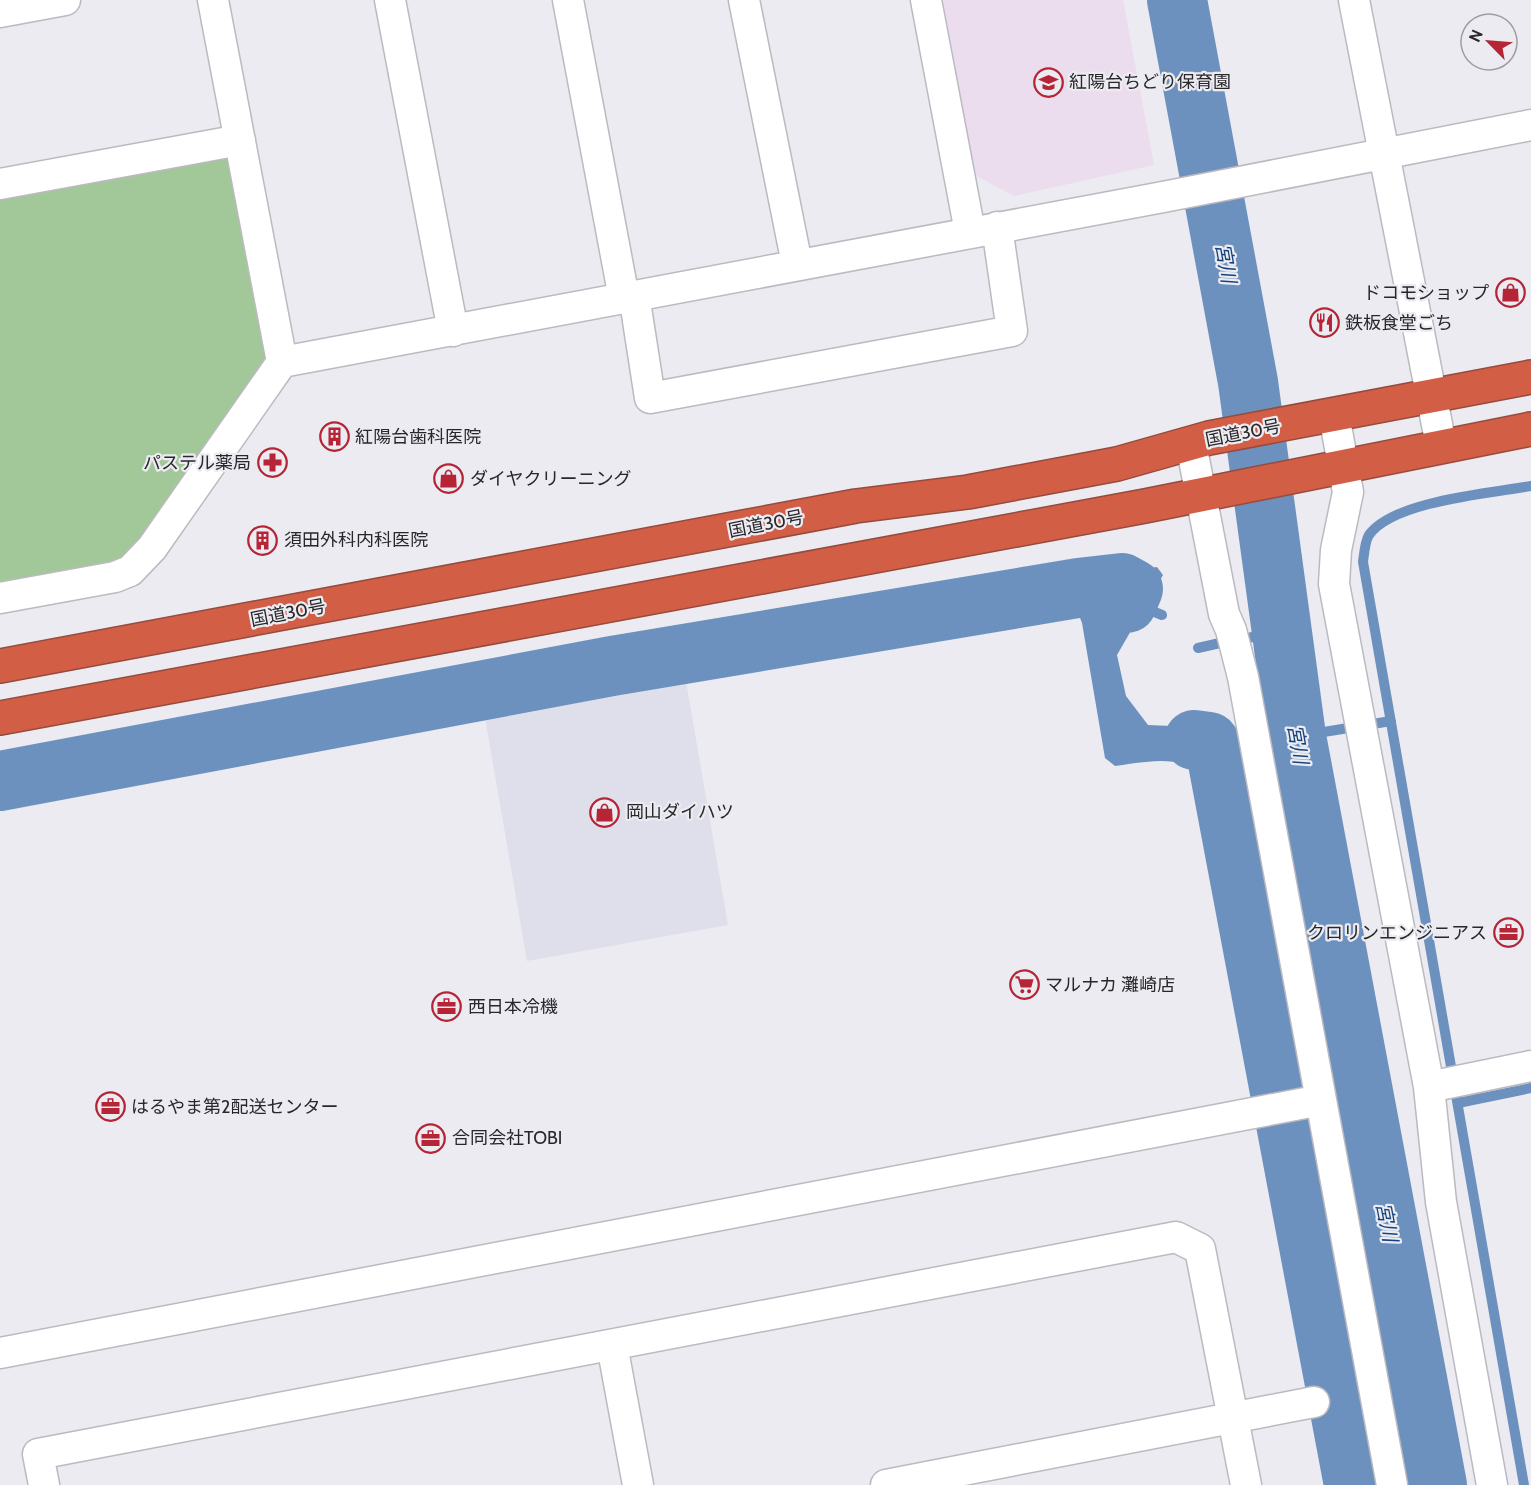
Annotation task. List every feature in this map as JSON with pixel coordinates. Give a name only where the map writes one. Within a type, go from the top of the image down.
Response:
[{"type":"highway","name":"国道30号","points":[[0,666],[856,506],[968,492],[1139,459],[1200,441],[1531,377]]},
{"type":"highway","points":[[0,718],[1209,493],[1441,445],[1531,429]]},
{"type":"street","points":[[0,12],[65,0]]},
{"type":"street","points":[[213,0],[282,362]]},
{"type":"street","points":[[390,0],[453,331]]},
{"type":"street","points":[[568,0],[650,398],[1012,331],[926,0]]},
{"type":"street","points":[[744,0],[797,264]]},
{"type":"street","points":[[1354,0],[1441,445]]},
{"type":"street","points":[[0,598],[115,577],[130,571],[152,548],[282,362],[1163,197],[1382,152],[1531,125]]},
{"type":"street","points":[[0,184],[240,140]]},
{"type":"street","points":[[1320,418],[1329,469],[1348,492],[1336,550],[1334,584],[1360,726],[1445,1083],[1441,1202],[1492,1485]]},
{"type":"street","points":[[1200,441],[1224,614],[1231,630],[1243,677],[1294,1105],[1392,1485]]},
{"type":"street","points":[[1445,1083],[1531,1066]]},
{"type":"street","points":[[0,1353],[1294,1105]]},
{"type":"street","points":[[44,1485],[38,1454],[1176,1238],[1200,1249],[1246,1485]]},
{"type":"street","points":[[612,1345],[638,1485]]},
{"type":"street","points":[[886,1485],[1314,1402]]},
{"type":"shaded area","name":"紅陽台ちどり保育園","points":[[943,0],[1123,0],[1154,165],[1014,196],[975,175]]},
{"type":"shaded area","name":"岡山ダイハツ","points":[[683,664],[728,925],[527,961],[482,700]]},
{"type":"green space","points":[[228,154],[268,356],[150,536],[120,562],[0,584],[0,197]]},
{"type":"water","points":[[1157,567],[1163,575],[1117,655],[1126,696],[1148,725],[1219,728],[1229,743],[1235,744],[1237,754],[1232,758],[1230,770],[1238,803],[1215,806],[1209,788],[1200,775],[1190,767],[1177,762],[1163,761],[1115,766],[1105,758],[1082,623],[1065,579]]},
{"type":"waterway","name":"宮川","points":[[1177,0],[1248,382],[1296,736],[1437,1485]]},
{"type":"waterway","points":[[1524,1485],[1363,562],[1369,535],[1381,523],[1399,514],[1444,500],[1531,486]]},
{"type":"waterway","points":[[0,781],[612,666],[1078,588],[1122,583],[1133,589],[1127,603]]},
{"type":"waterway","points":[[1130,602],[1162,615]]},
{"type":"waterway","points":[[1248,638],[1281,631]]},
{"type":"waterway","points":[[1198,648],[1220,643]]},
{"type":"waterway","points":[[1281,739],[1391,721]]},
{"type":"waterway","points":[[1194,740],[1209,742],[1216,752],[1354,1485]]},
{"type":"waterway","points":[[1458,1103],[1531,1088]]},
{"type":"place","name":"紅陽台ちどり保育園","points":[[1048,82]]},
{"type":"place","name":"ドコモショップ","points":[[1510,293]]},
{"type":"place","name":"鉄板食堂ごち","points":[[1324,323]]},
{"type":"place","name":"紅陽台歯科医院","points":[[334,437]]},
{"type":"place","name":"パステル薬局","points":[[272,463]]},
{"type":"place","name":"ダイヤクリーニング","points":[[449,479]]},
{"type":"place","name":"須田外科内科医院","points":[[263,540]]},
{"type":"place","name":"岡山ダイハツ","points":[[605,812]]},
{"type":"place","name":"クロリンエンジニアス","points":[[1508,933]]},
{"type":"place","name":"マルナカ 灘崎店","points":[[1024,985]]},
{"type":"place","name":"西日本冷機","points":[[447,1007]]},
{"type":"place","name":"はるやま第2配送センター","points":[[110,1107]]},
{"type":"place","name":"合同会社TOBI","points":[[431,1138]]}]
